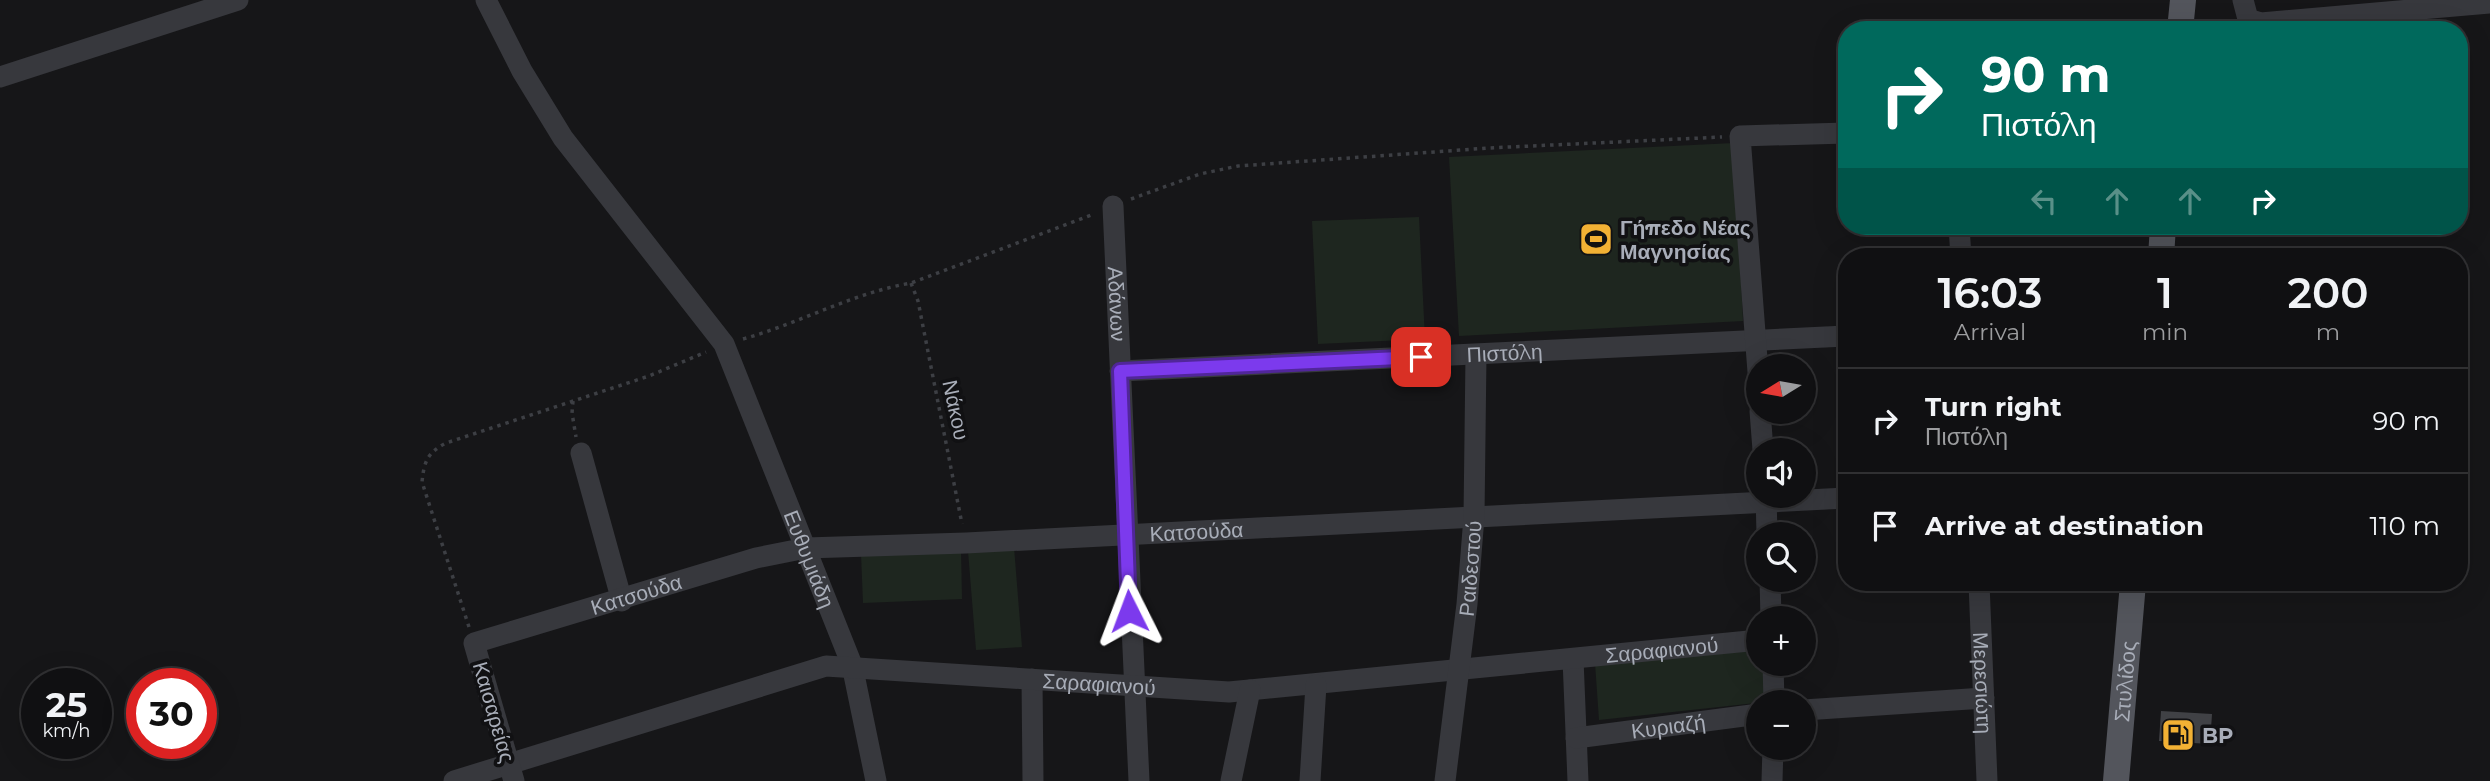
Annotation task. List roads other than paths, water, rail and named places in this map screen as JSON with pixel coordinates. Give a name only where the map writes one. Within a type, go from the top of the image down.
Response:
[{"type":"main road","points":[[2181,21],[2183,0]]},
{"type":"main road","name":"Στυλίδος","points":[[2116,781],[2132,591]]},
{"type":"street","points":[[0,77],[238,0]]},
{"type":"street","name":"Ευθυμιάδη","points":[[486,0],[522,71],[563,138],[724,344],[852,665],[876,781]]},
{"type":"street","points":[[2243,0],[2248,19],[2254,21]]},
{"type":"street","points":[[2270,21],[2326,8],[2490,3]]},
{"type":"street","points":[[1757,354],[1740,136],[1838,133]]},
{"type":"street","name":"Αδάνων","points":[[1114,206],[1126,535],[1139,781]]},
{"type":"street","name":"Πιστόλη","points":[[1120,371],[1838,337]]},
{"type":"street","name":"Ραιδεστού","points":[[1445,781],[1474,517],[1476,355]]},
{"type":"street","points":[[581,453],[622,601]]},
{"type":"street","name":"Κατσούδα","points":[[1816,498],[1838,498]]},
{"type":"street","name":"Κατσούδα","points":[[474,643],[622,601],[756,558],[806,548],[966,544],[1474,517],[1746,499]]},
{"type":"street","name":"Μερεσιώτη","points":[[1979,591],[1987,781]]},
{"type":"street","name":"Σαραφιανού","points":[[454,781],[512,773],[827,666],[852,665],[874,670],[1229,692],[1746,641]]},
{"type":"street","name":"Καισαρείας","points":[[474,643],[512,773]]},
{"type":"street","points":[[1573,659],[1578,781]]},
{"type":"street","points":[[1032,679],[1033,781]]},
{"type":"street","points":[[1310,781],[1316,685]]},
{"type":"street","points":[[1231,781],[1250,690]]},
{"type":"street","points":[[1816,709],[1984,698]]},
{"type":"street","name":"Κυριαζή","points":[[1576,738],[1746,716]]},
{"type":"street","points":[[1772,781],[1773,760]]},
{"type":"place","name":"Γήπεδο Νέας Μαγνησίας","points":[[1596,239]]},
{"type":"place","name":"BP","points":[[2178,735]]}]
